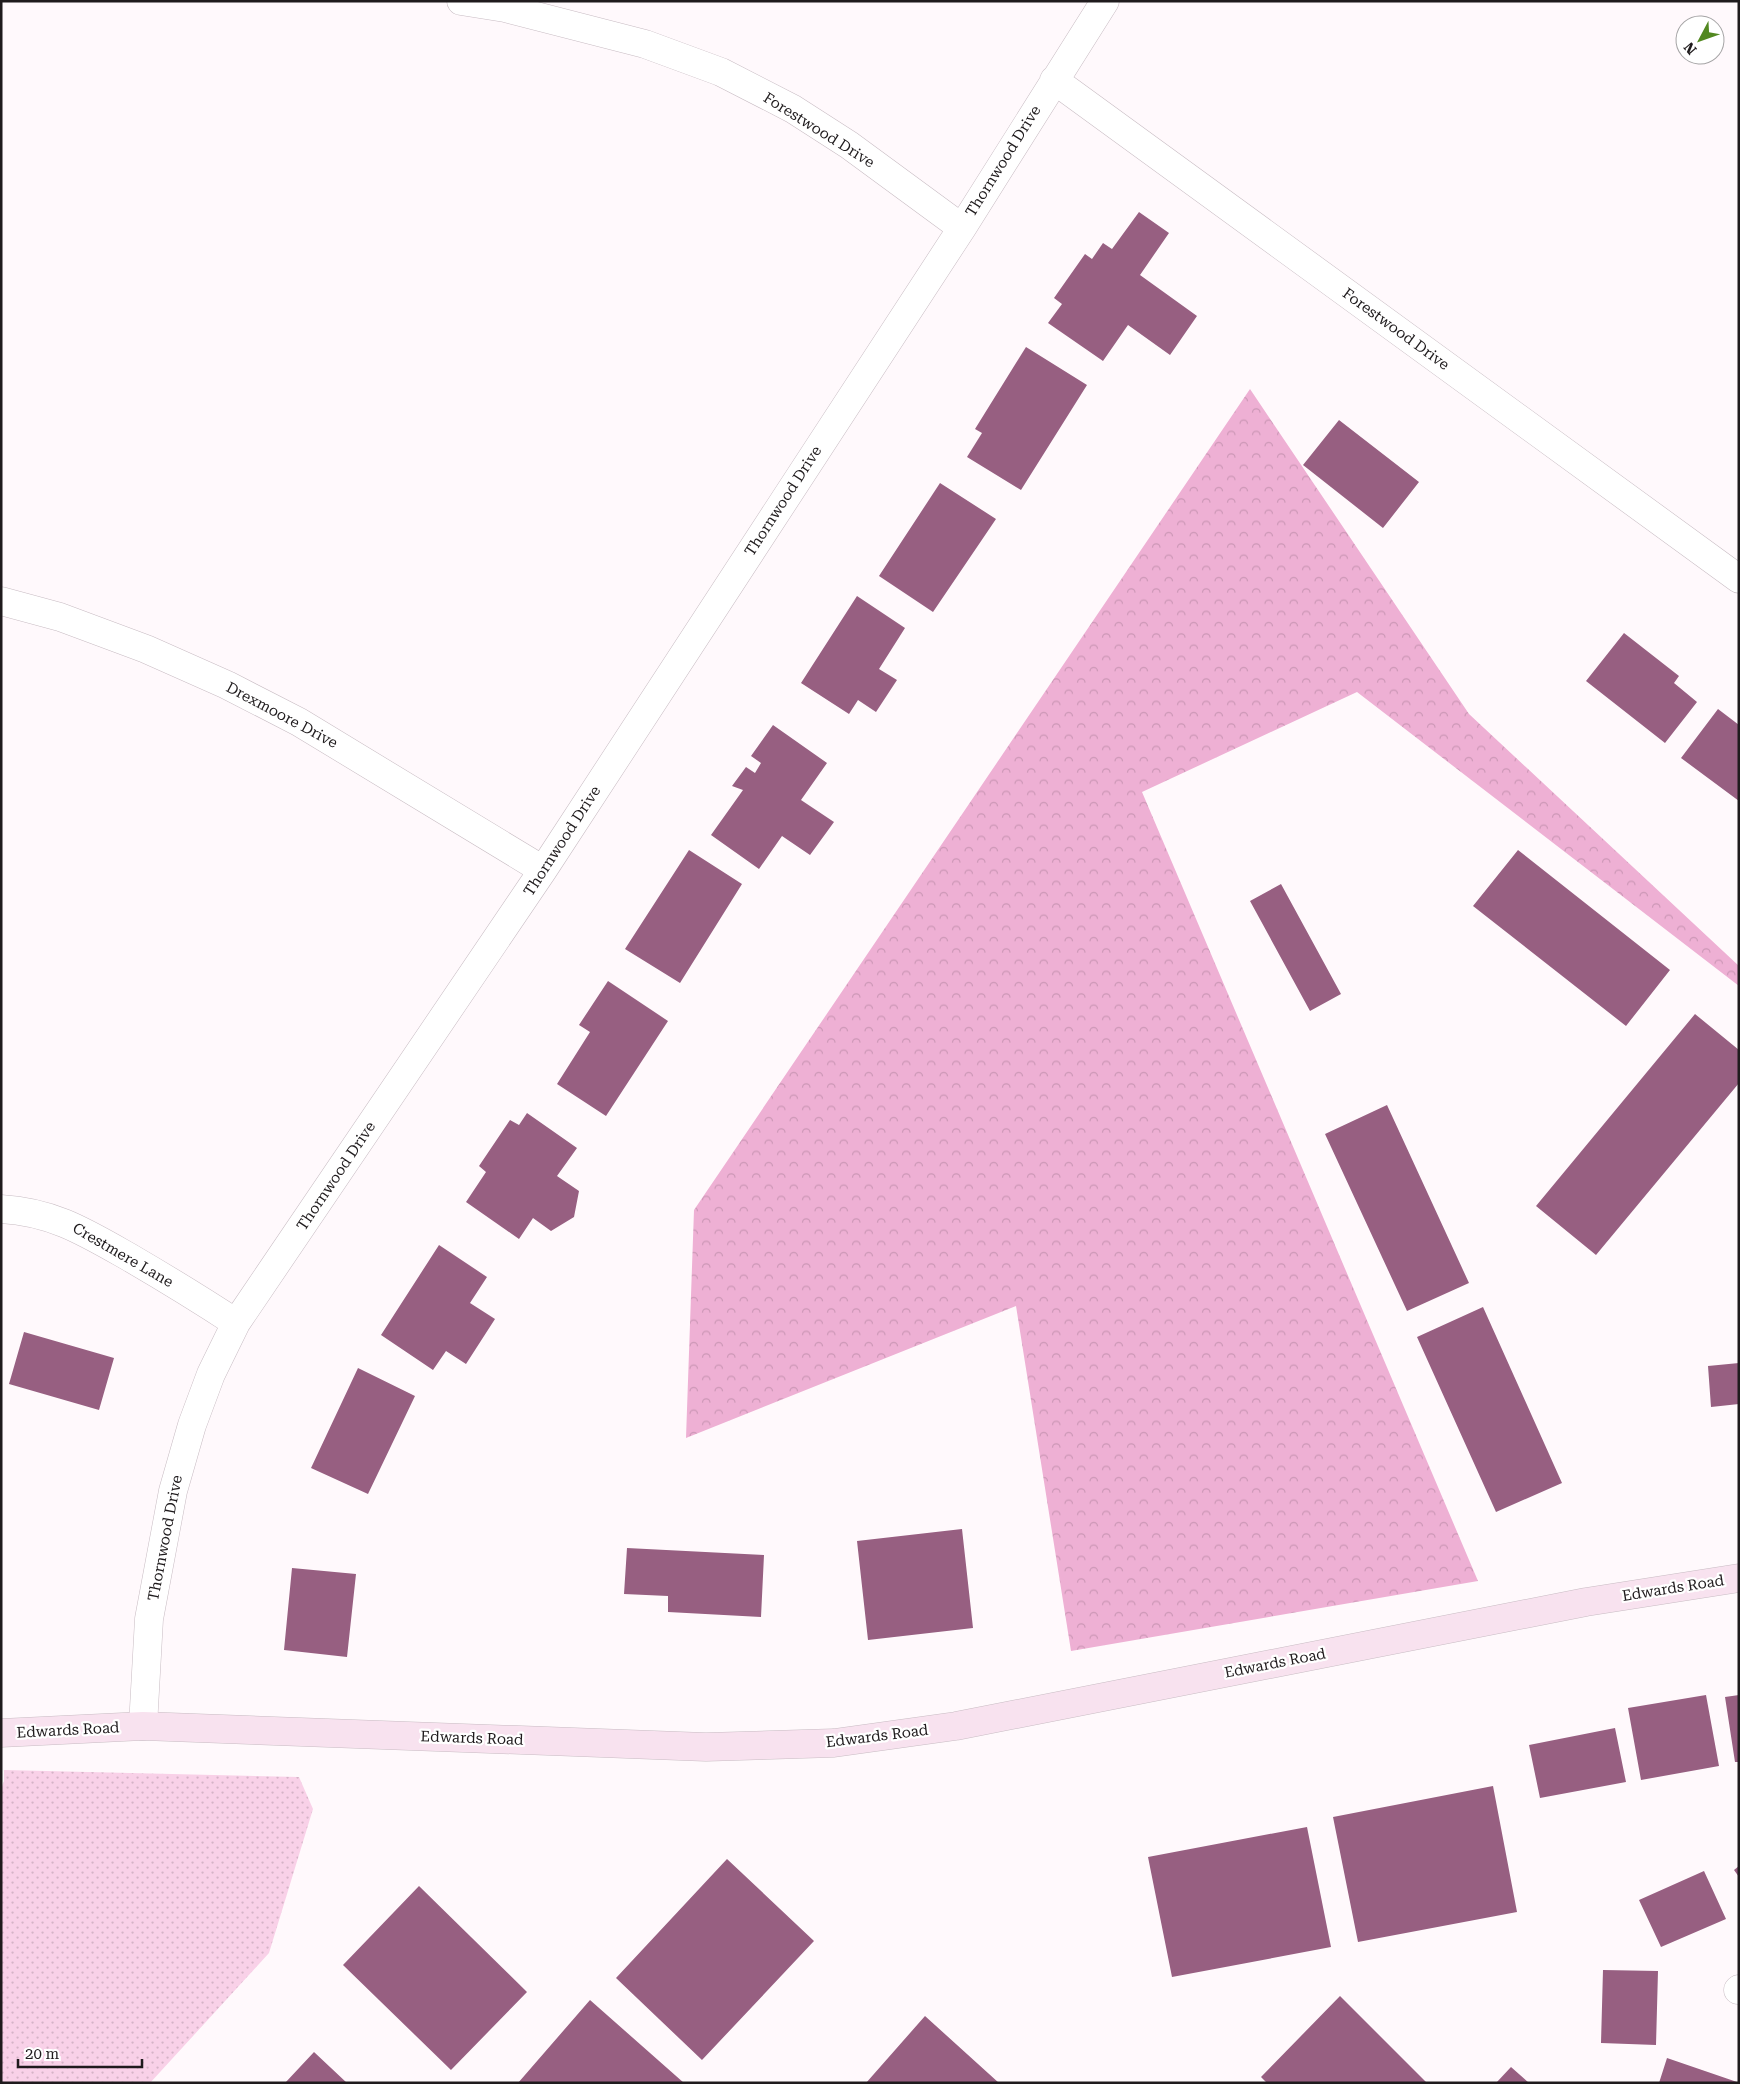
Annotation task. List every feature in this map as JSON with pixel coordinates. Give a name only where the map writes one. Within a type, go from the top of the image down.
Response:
[{"type":"main road","name":"Edwards Road","points":[[1,1733],[143,1726],[706,1747],[834,1743],[956,1726],[1586,1602],[1739,1578]]},
{"type":"street","name":"Forestwood Drive","points":[[462,1],[505,8],[646,44],[721,72],[793,109],[849,145],[962,228]]},
{"type":"street","name":"Thornwood Drive","points":[[143,1726],[149,1619],[173,1491],[195,1416],[211,1374],[236,1323],[543,870],[962,228],[1105,1]]},
{"type":"street","name":"Forestwood Drive","points":[[1054,80],[1739,579]]},
{"type":"street","name":"Drexmoore Drive","points":[[1,601],[69,621],[146,649],[227,685],[299,722],[543,870]]},
{"type":"street","name":"Crestmere Lane","points":[[1,1209],[39,1213],[74,1225],[162,1276],[236,1323]]},
{"type":"shaded area","points":[[4,1770],[299,1777],[313,1809],[269,1953],[150,2083],[1,2083],[1,1790],[4,1781]]},
{"type":"green space","points":[[1250,389],[1469,714],[1739,966],[1739,986],[1357,692],[1142,792],[1478,1581],[1071,1651],[1016,1306],[686,1438],[694,1210]]},
{"type":"building","points":[[1139,212],[1169,233],[1140,275],[1197,316],[1170,355],[1128,325],[1103,361],[1048,323],[1062,304],[1054,298],[1085,254],[1092,259],[1103,243],[1112,249]]},
{"type":"building","points":[[1026,347],[1087,385],[1021,490],[967,457],[982,433],[975,429]]},
{"type":"building","points":[[1339,420],[1419,482],[1383,528],[1303,465]]},
{"type":"building","points":[[940,483],[996,519],[933,612],[879,576]]},
{"type":"building","points":[[857,596],[905,628],[879,669],[897,680],[876,712],[858,700],[849,714],[801,683]]},
{"type":"building","points":[[1624,633],[1679,676],[1674,683],[1697,702],[1665,743],[1586,681]]},
{"type":"building","points":[[1718,709],[1739,725],[1739,801],[1681,758]]},
{"type":"building","points":[[773,725],[827,763],[801,800],[834,822],[810,855],[782,836],[759,869],[711,835],[743,790],[732,786],[746,767],[755,773],[761,763],[751,756]]},
{"type":"building","points":[[689,850],[742,884],[680,983],[625,949]]},
{"type":"building","points":[[1518,850],[1670,970],[1626,1026],[1473,906]]},
{"type":"building","points":[[1281,884],[1341,994],[1310,1011],[1250,901]]},
{"type":"building","points":[[608,981],[668,1021],[606,1116],[557,1084],[590,1032],[579,1025]]},
{"type":"building","points":[[1695,1014],[1739,1050],[1739,1083],[1596,1255],[1536,1206]]},
{"type":"building","points":[[1387,1105],[1469,1283],[1407,1311],[1325,1134]]},
{"type":"building","points":[[527,1113],[577,1148],[557,1176],[579,1191],[574,1217],[551,1231],[533,1218],[519,1239],[466,1202],[486,1172],[479,1166],[510,1120],[519,1125]]},
{"type":"building","points":[[439,1245],[487,1277],[470,1303],[495,1319],[466,1364],[446,1351],[433,1370],[381,1335]]},
{"type":"building","points":[[1483,1307],[1562,1483],[1496,1512],[1417,1337]]},
{"type":"building","points":[[24,1332],[114,1358],[99,1410],[9,1384]]},
{"type":"building","points":[[1739,1363],[1739,1404],[1711,1407],[1708,1366]]},
{"type":"building","points":[[358,1368],[415,1396],[368,1494],[311,1468]]},
{"type":"building","points":[[962,1529],[973,1628],[868,1640],[857,1541]]},
{"type":"building","points":[[627,1548],[764,1555],[761,1617],[668,1612],[668,1596],[624,1594]]},
{"type":"building","points":[[292,1568],[356,1574],[347,1657],[284,1650]]},
{"type":"building","points":[[1706,1695],[1719,1766],[1641,1780],[1628,1708]]},
{"type":"building","points":[[1739,1695],[1739,1762],[1735,1762],[1725,1697]]},
{"type":"building","points":[[1615,1728],[1626,1782],[1540,1798],[1529,1745]]},
{"type":"building","points":[[1493,1786],[1517,1912],[1358,1942],[1333,1817]]},
{"type":"building","points":[[1307,1827],[1331,1947],[1172,1977],[1148,1857]]},
{"type":"building","points":[[727,1859],[814,1941],[702,2060],[616,1978]]},
{"type":"building","points":[[1739,1866],[1739,1877],[1734,1870]]},
{"type":"building","points":[[1704,1871],[1726,1919],[1661,1947],[1639,1900]]},
{"type":"building","points":[[419,1886],[527,1992],[451,2070],[343,1965]]},
{"type":"building","points":[[1603,1970],[1658,1971],[1656,2045],[1601,2043]]},
{"type":"building","points":[[1340,1996],[1427,2083],[1267,2083],[1261,2077]]},
{"type":"building","points":[[590,2000],[684,2083],[518,2083]]},
{"type":"building","points":[[925,2016],[999,2083],[866,2083]]},
{"type":"building","points":[[314,2052],[347,2083],[285,2083]]},
{"type":"building","points":[[1667,2058],[1737,2082],[1737,2083],[1659,2083]]},
{"type":"building","points":[[1511,2067],[1529,2083],[1496,2083]]}]
